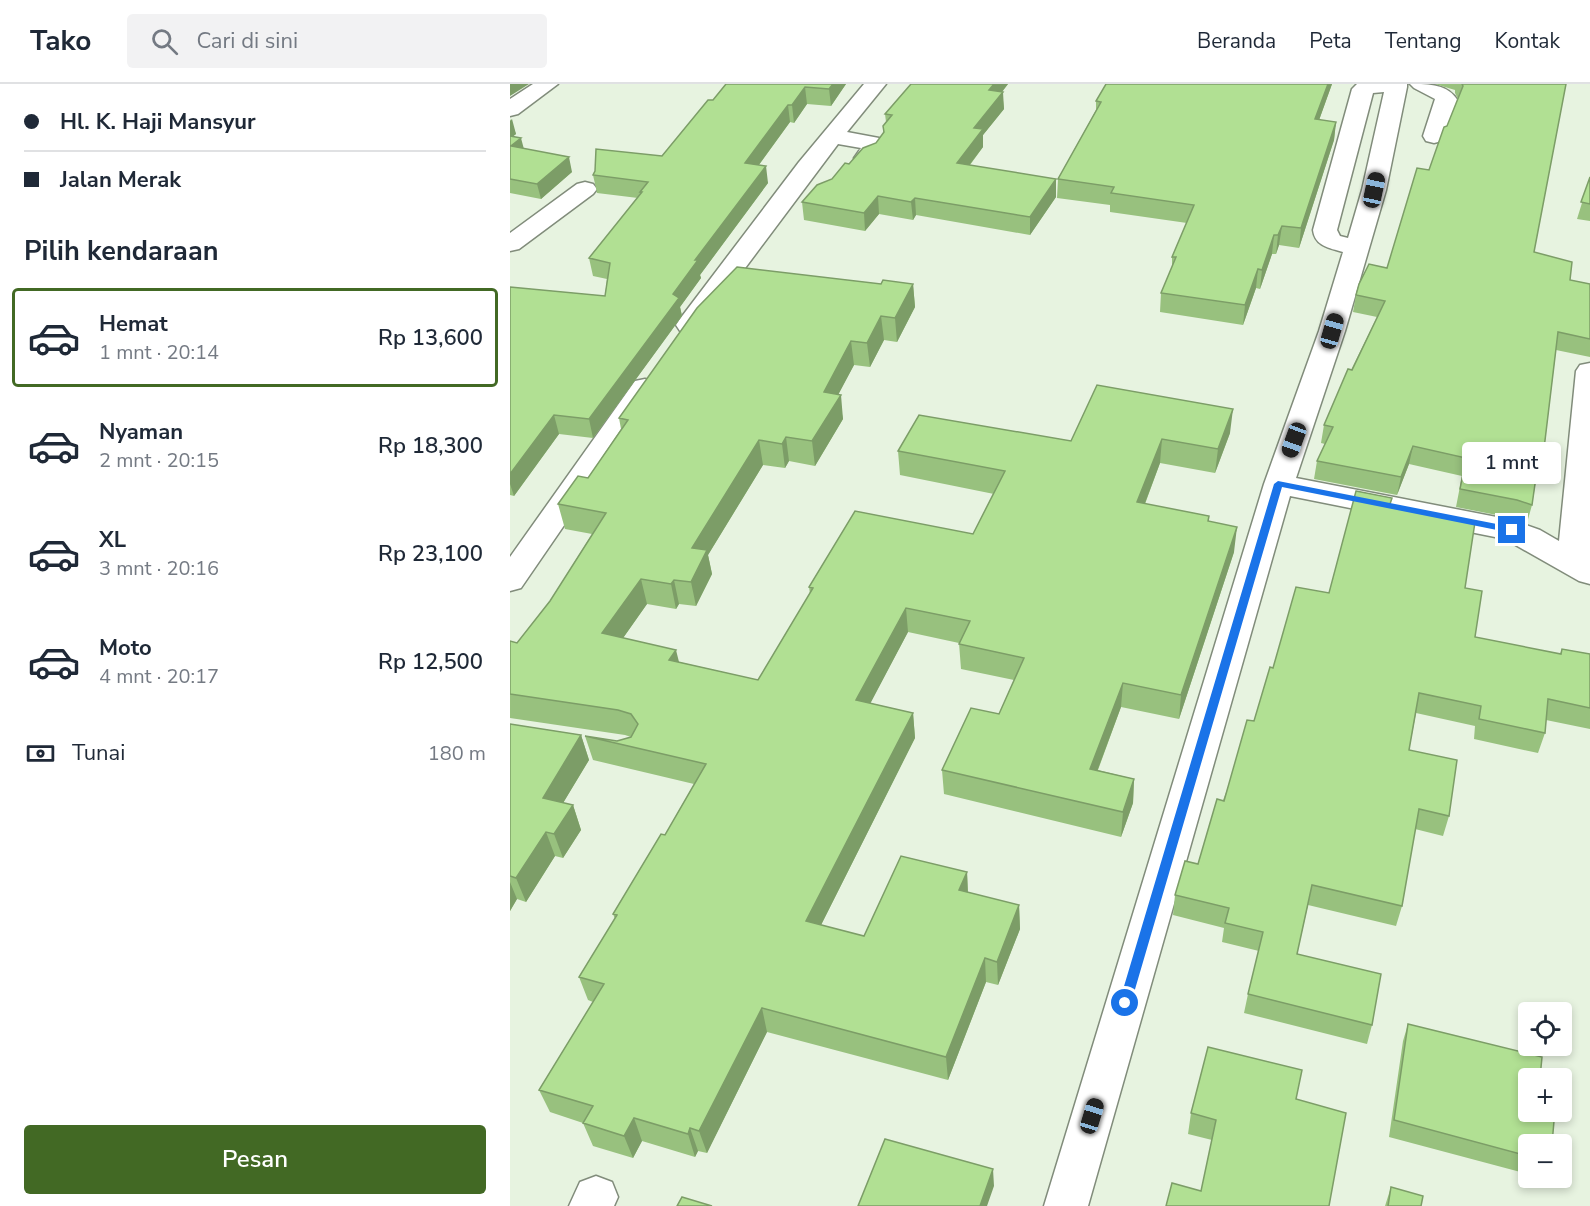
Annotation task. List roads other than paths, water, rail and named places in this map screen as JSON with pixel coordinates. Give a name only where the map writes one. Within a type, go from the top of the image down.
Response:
[{"type":"street","points":[[510,109],[547,84]]},
{"type":"street","points":[[510,579],[668,353],[819,169],[832,136],[875,84]]},
{"type":"street","points":[[1066,1206],[1278,484],[1332,331],[1356,248],[1381,160],[1413,108],[1372,85],[1363,89],[1325,230],[1326,237],[1331,241],[1356,248]]},
{"type":"street","points":[[832,136],[871,143],[873,148],[865,158]]},
{"type":"street","points":[[1345,157],[1381,160]]},
{"type":"street","points":[[510,244],[585,189]]},
{"type":"street","points":[[1278,484],[1512,530],[1582,567],[1590,371]]}]
